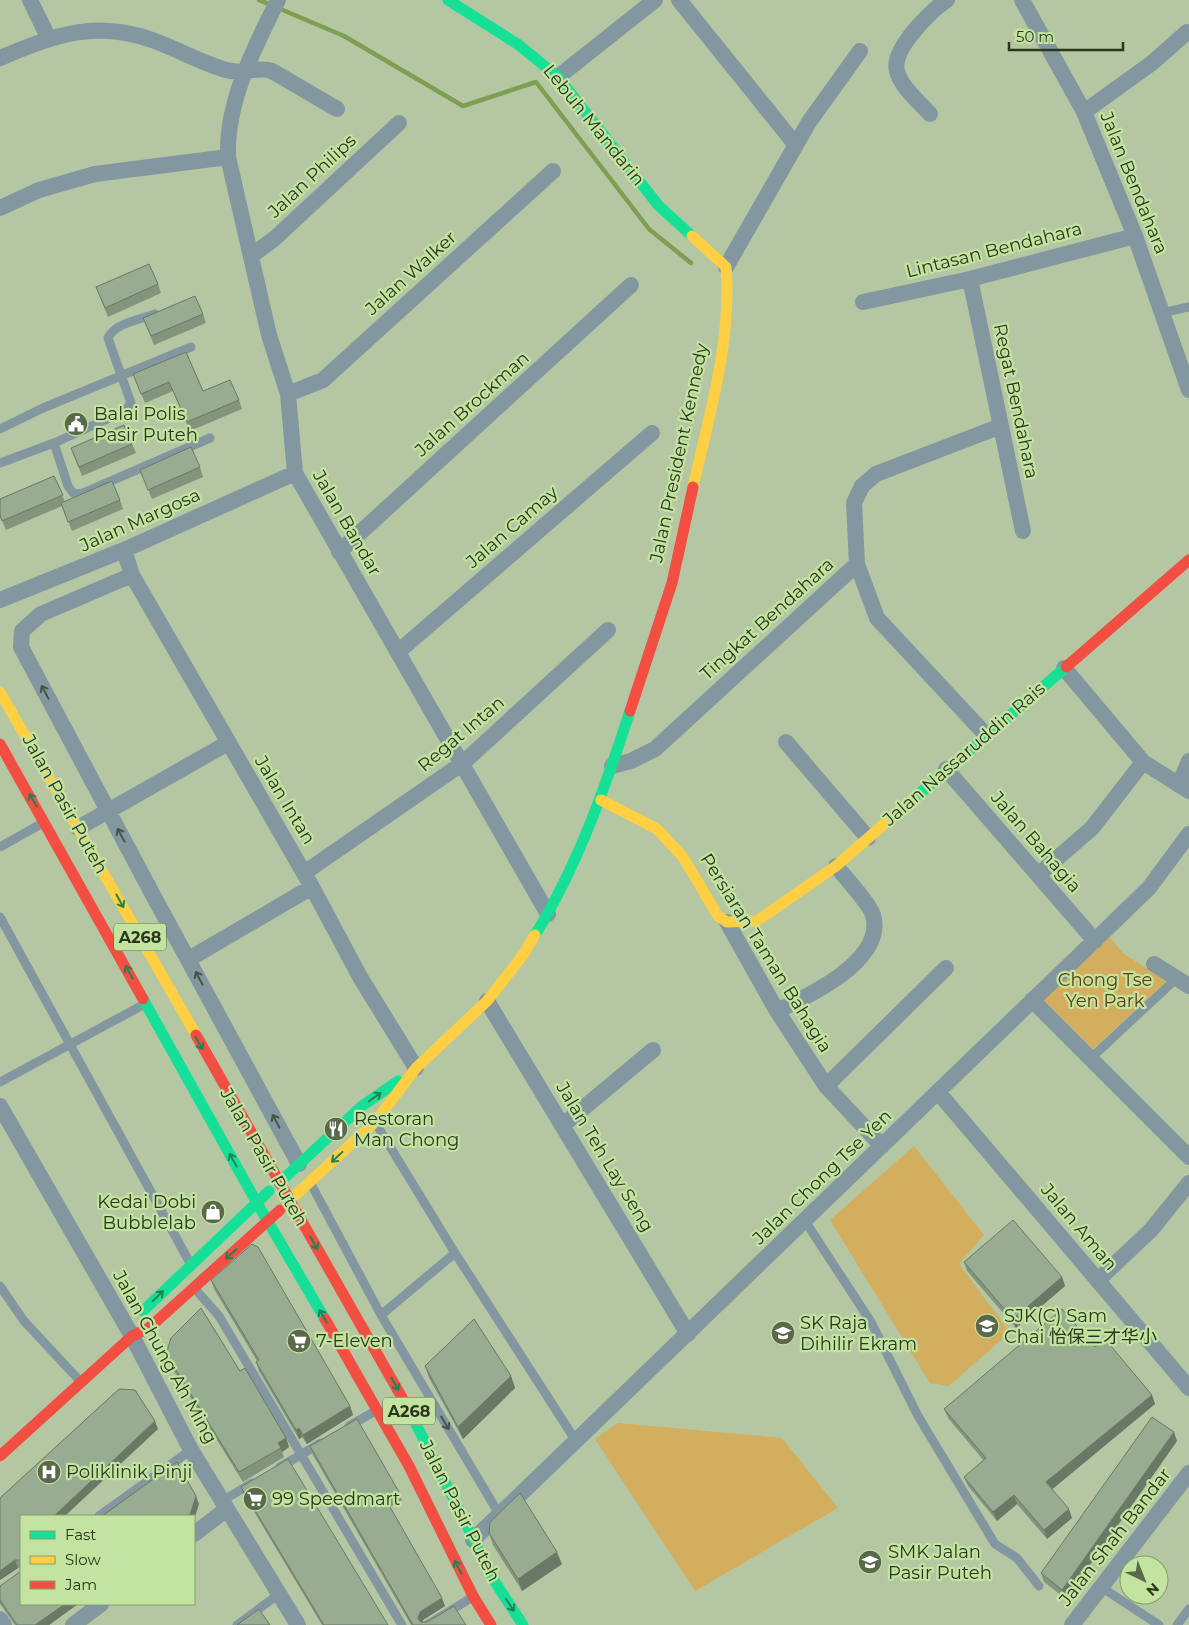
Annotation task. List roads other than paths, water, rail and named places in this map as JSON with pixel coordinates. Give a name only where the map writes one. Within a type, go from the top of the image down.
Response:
[{"type":"main road","name":"Lebuh Mandarin","points":[[448,0],[519,43],[558,77],[658,205],[726,268]]},
{"type":"main road","name":"Jalan President Kennedy","points":[[416,1068],[487,1001],[522,955],[548,914],[601,800],[672,582],[718,377],[728,293],[726,268]]},
{"type":"main road","name":"Jalan Nassaruddin Rais","points":[[727,922],[757,921],[836,866],[1189,560]]},
{"type":"main road","name":"Jalan Pasir Puteh","points":[[0,692],[401,1396],[495,1582],[523,1625]]},
{"type":"main road","name":"Jalan Pasir Puteh","points":[[0,744],[257,1203],[378,1409],[409,1466],[473,1596],[491,1625]]},
{"type":"main road","name":"Persiaran Taman Bahagia","points":[[601,800],[657,829],[683,857],[718,916],[727,922]]},
{"type":"main road","points":[[0,1456],[80,1381],[132,1336],[149,1328],[194,1288],[375,1122],[416,1068]]},
{"type":"main road","points":[[132,1336],[138,1316],[191,1264],[362,1106],[416,1068]]},
{"type":"street","points":[[30,0],[48,38]]},
{"type":"street","name":"Jalan Bandar","points":[[278,0],[245,70],[229,129],[228,157],[269,335],[288,394],[295,473],[339,552],[399,651],[548,914]]},
{"type":"street","points":[[558,77],[656,0]]},
{"type":"street","points":[[679,0],[795,144]]},
{"type":"street","points":[[930,114],[902,82],[896,70],[899,54],[916,29],[947,0]]},
{"type":"street","name":"Jalan Bendahara","points":[[1022,0],[1084,112],[1135,236],[1189,390]]},
{"type":"street","points":[[0,58],[48,38],[90,30],[130,33],[154,40],[227,70],[263,68],[272,71],[337,109]]},
{"type":"street","points":[[1084,112],[1152,63],[1186,32]]},
{"type":"street","points":[[726,268],[795,144],[860,51]]},
{"type":"street","name":"Jalan Philips","points":[[251,256],[274,239],[399,123]]},
{"type":"street","points":[[0,208],[39,190],[95,174],[228,157]]},
{"type":"street","name":"Jalan Walker","points":[[288,394],[322,380],[553,171]]},
{"type":"street","name":"Lintasan Bendahara","points":[[863,302],[970,279],[1135,236]]},
{"type":"street","name":"Regat Bendahara","points":[[970,279],[1024,531]]},
{"type":"street","name":"Jalan Brockman","points":[[339,552],[631,285]]},
{"type":"street","name":"Tingkat Bendahara","points":[[612,766],[631,761],[655,748],[858,564],[854,504],[862,486],[876,474],[1001,426]]},
{"type":"street","name":"Jalan Camay","points":[[399,651],[652,433]]},
{"type":"street","name":"Jalan Margosa","points":[[0,600],[124,550],[295,473]]},
{"type":"street","name":"Jalan Intan","points":[[124,550],[132,576],[308,880],[360,977],[416,1068]]},
{"type":"street","points":[[858,564],[877,618],[986,735]]},
{"type":"street","points":[[132,576],[41,614],[22,630],[21,646],[299,1164]]},
{"type":"street","name":"Regat Intan","points":[[189,959],[308,880],[463,763],[608,630]]},
{"type":"street","points":[[1064,668],[1143,762],[1184,788],[1189,761]]},
{"type":"street","points":[[786,742],[868,838]]},
{"type":"street","points":[[78,828],[228,744]]},
{"type":"street","points":[[1038,875],[1092,828],[1143,762]]},
{"type":"street","name":"Jalan Bahagia","points":[[946,769],[1095,941]]},
{"type":"street","name":"Jalan Chong Tse Yen","points":[[473,1540],[1095,941],[1148,888],[1189,834]]},
{"type":"street","points":[[777,1011],[813,994],[858,960],[875,934],[873,914],[836,866]]},
{"type":"street","name":"Persiaran Taman Bahagia","points":[[727,922],[777,1011],[826,1086],[882,1146]]},
{"type":"street","points":[[1154,964],[1183,982]]},
{"type":"street","points":[[826,1086],[946,968]]},
{"type":"street","points":[[1032,1000],[1189,1157]]},
{"type":"street","name":"Jalan Teh Lay Seng","points":[[487,1001],[688,1334]]},
{"type":"street","points":[[563,1125],[653,1050]]},
{"type":"street","name":"Jalan Aman","points":[[938,1092],[1189,1388]]},
{"type":"street","name":"Jalan Chung Ah Ming","points":[[0,1106],[132,1336],[192,1450],[298,1625]]},
{"type":"street","points":[[1098,1280],[1151,1230],[1189,1183]]},
{"type":"street","name":"Jalan Shah Bandar","points":[[1072,1625],[1100,1586],[1189,1473]]},
{"type":"street","points":[[195,1533],[224,1505]]},
{"type":"street","points":[[73,1625],[100,1605]]},
{"type":"street","points":[[0,1619],[4,1625]]},
{"type":"lane","points":[[1162,313],[1189,307]]},
{"type":"lane","points":[[0,463],[54,443],[125,411],[131,403],[108,338],[111,331],[166,310]]},
{"type":"lane","points":[[0,429],[121,375],[191,347]]},
{"type":"lane","points":[[54,443],[68,486],[73,493],[81,494],[210,438]]},
{"type":"lane","points":[[0,848],[45,822]]},
{"type":"lane","points":[[0,917],[191,1264]]},
{"type":"lane","points":[[1090,1059],[1183,982]]},
{"type":"lane","points":[[0,1082],[146,1003]]},
{"type":"lane","points":[[375,1122],[455,1253],[576,1441]]},
{"type":"lane","points":[[299,1164],[381,1314],[499,1514]]},
{"type":"lane","points":[[805,1221],[871,1322],[918,1416],[994,1544],[1017,1558],[1039,1586]]},
{"type":"lane","points":[[381,1314],[455,1253]]},
{"type":"lane","points":[[0,1286],[24,1321],[80,1381]]},
{"type":"lane","points":[[194,1288],[219,1316],[402,1625]]},
{"type":"lane","points":[[224,1505],[265,1476],[378,1409]]},
{"type":"lane","points":[[100,1515],[192,1450]]},
{"type":"lane","points":[[1100,1586],[1159,1625]]},
{"type":"lane","points":[[237,1625],[278,1594]]},
{"type":"lane","points":[[427,1625],[473,1596]]},
{"type":"lane","points":[[1177,1625],[1189,1609]]},
{"type":"waterway","points":[[259,0],[344,36],[463,106],[536,82],[649,229],[691,263]]},
{"type":"place","name":"Balai Polis Pasir Puteh","points":[[76,424]]},
{"type":"place","name":"Restoran Man Chong","points":[[336,1129]]},
{"type":"place","name":"Kedai Dobi Bubblelab","points":[[213,1212]]},
{"type":"place","name":"SJK(C) Sam Chai 怡保三才华小","points":[[987,1326]]},
{"type":"place","name":"SK Raja Dihilir Ekram","points":[[783,1333]]},
{"type":"place","name":"7-Eleven","points":[[299,1341]]},
{"type":"place","name":"Poliklinik Pinji","points":[[49,1472]]},
{"type":"place","name":"99 Speedmart","points":[[255,1499]]},
{"type":"place","name":"SMK Jalan Pasir Puteh","points":[[870,1562]]},
{"type":"park label","name":"Chong Tse Yen Park","points":[[1105,990]]}]
